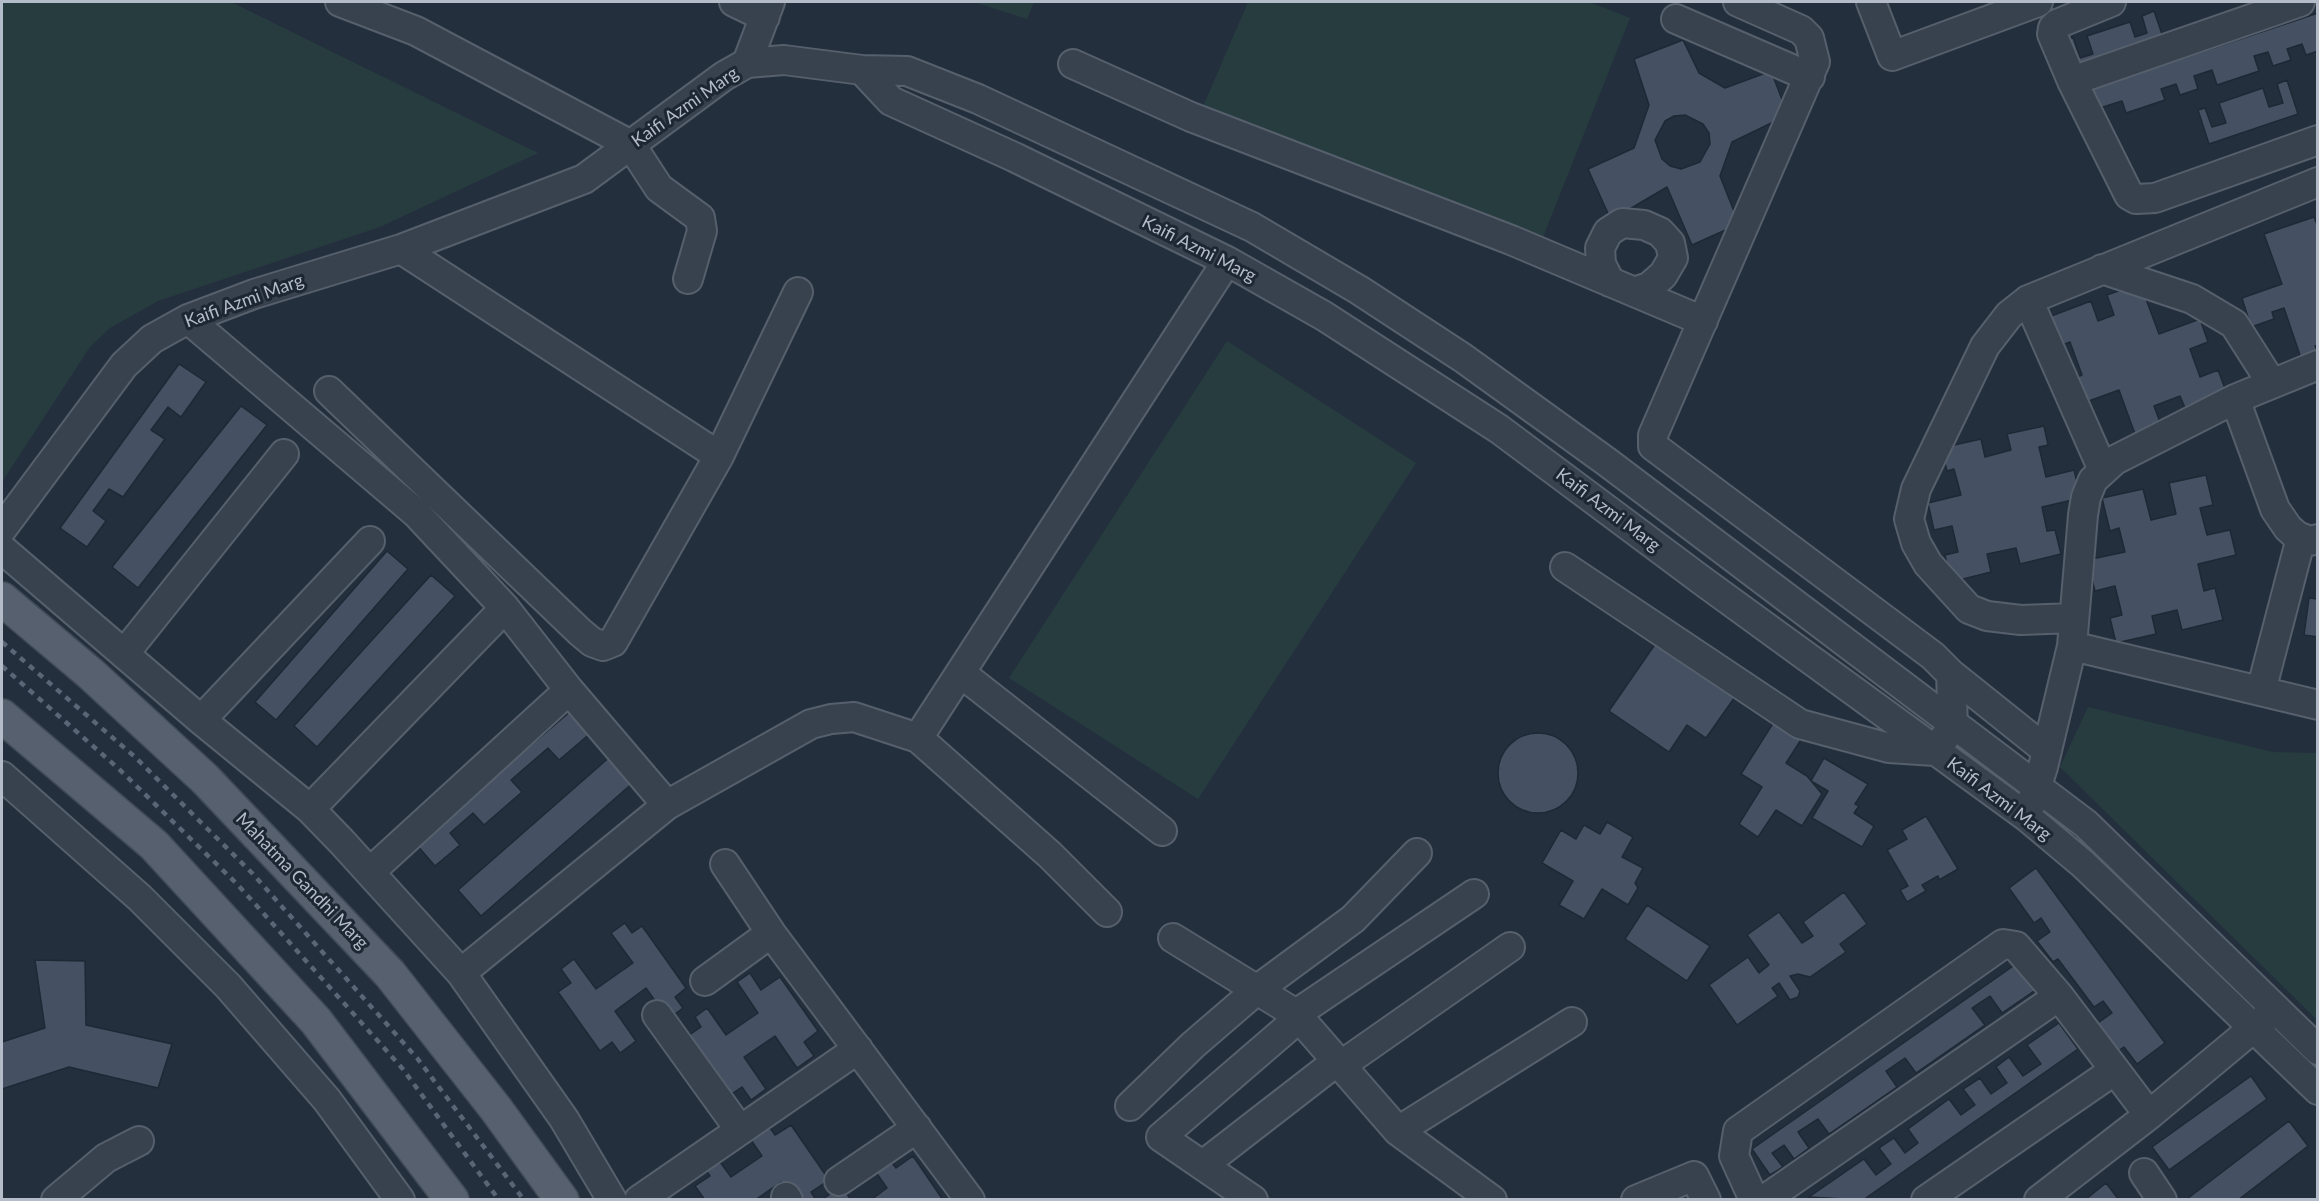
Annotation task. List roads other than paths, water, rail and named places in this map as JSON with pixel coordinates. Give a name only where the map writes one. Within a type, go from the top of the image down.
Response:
[{"type":"main road","name":"Mahatma Gandhi Marg","points":[[2,599],[91,674],[205,779],[390,974],[496,1109],[562,1200]]},
{"type":"main road","points":[[2,716],[162,854],[316,1020],[452,1200]]},
{"type":"street","points":[[340,2],[416,31],[631,145],[659,188],[700,218],[702,231],[688,279]]},
{"type":"street","points":[[734,2],[768,9],[747,63]]},
{"type":"street","points":[[1738,2],[1801,30],[1809,38],[1815,62],[1653,435],[1653,446],[1933,656],[1951,674],[2046,750]]},
{"type":"street","points":[[1871,2],[1892,56],[2038,2]]},
{"type":"street","points":[[2111,2],[2053,28],[2054,40],[2125,192],[2136,199],[2155,198],[2318,140]]},
{"type":"street","points":[[2072,81],[2300,2]]},
{"type":"street","points":[[1676,19],[1810,77]]},
{"type":"street","name":"Kaifi Azmi Marg","points":[[2,529],[124,365],[152,339],[188,319],[254,294],[401,249],[584,179],[724,76],[747,63],[784,60],[862,70],[891,101],[1227,261],[1324,316],[1498,429],[2027,817],[2264,1019],[2318,1090]]},
{"type":"street","points":[[1073,64],[1191,117],[1511,240],[1703,321]]},
{"type":"street","points":[[862,70],[907,71],[978,99],[1252,227],[1359,290],[1463,358],[1607,462],[1953,726],[2086,824],[2264,1019],[2318,1050]]},
{"type":"street","points":[[2074,618],[2021,620],[1987,616],[1968,609],[1928,564],[1916,543],[1909,519],[1916,489],[1985,346],[2009,315],[2028,300],[2318,182]]},
{"type":"street","points":[[401,249],[719,456]]},
{"type":"street","points":[[918,738],[962,674],[1227,261]]},
{"type":"street","points":[[2102,269],[2192,299],[2234,324],[2271,382]]},
{"type":"street","points":[[330,391],[580,632],[592,642],[603,645],[613,642],[719,456],[798,292]]},
{"type":"street","points":[[2028,300],[2103,470]]},
{"type":"street","points":[[188,319],[416,513],[505,608],[569,690],[667,805]]},
{"type":"street","points":[[2027,817],[2072,646],[2086,497],[2093,480],[2115,460],[2271,382],[2318,365]]},
{"type":"street","points":[[2235,399],[2275,509],[2288,528],[2309,538],[2261,692]]},
{"type":"street","points":[[124,654],[284,454]]},
{"type":"street","points":[[201,720],[370,541]]},
{"type":"street","points":[[2,549],[201,720],[310,809],[370,872],[461,973],[564,1119],[612,1200]]},
{"type":"street","points":[[1565,567],[1800,724],[1889,748],[1935,751],[1953,726],[1951,674]]},
{"type":"street","points":[[310,809],[505,608]]},
{"type":"street","points":[[2072,646],[2318,705]]},
{"type":"street","points":[[962,674],[1162,831]]},
{"type":"street","points":[[370,872],[569,690]]},
{"type":"street","points":[[461,973],[667,805],[811,724],[831,719],[854,717],[918,738],[1042,848],[1107,912]]},
{"type":"street","points":[[2,776],[140,898],[228,986],[327,1100],[400,1200]]},
{"type":"street","points":[[1130,1106],[1193,1045],[1258,989],[1353,919],[1417,853]]},
{"type":"street","points":[[725,864],[771,933],[970,1200]]},
{"type":"street","points":[[1253,1200],[1161,1137],[1298,1016],[1474,894]]},
{"type":"street","points":[[705,981],[771,933]]},
{"type":"street","points":[[1173,938],[1298,1016],[1398,1131],[1492,1200]]},
{"type":"street","points":[[1754,1200],[1734,1156],[1738,1131],[1997,946],[2009,944],[2016,946],[2059,996],[2149,1115]]},
{"type":"street","points":[[1203,1165],[1338,1064],[1510,947]]},
{"type":"street","points":[[1764,1200],[2059,996]]},
{"type":"street","points":[[657,1015],[740,1130]]},
{"type":"street","points":[[2039,1200],[2149,1115],[2264,1019]]},
{"type":"street","points":[[1398,1131],[1572,1022]]},
{"type":"street","points":[[639,1200],[858,1049]]},
{"type":"street","points":[[1926,1200],[2115,1070]]},
{"type":"street","points":[[839,1181],[916,1128]]},
{"type":"street","points":[[65,1197],[106,1158],[139,1141]]},
{"type":"street","points":[[2144,1173],[2162,1200]]},
{"type":"street","points":[[1636,1200],[1694,1176],[1706,1200]]},
{"type":"railway","points":[[2,642],[135,757],[252,873],[417,1058],[524,1200]]},
{"type":"railway","points":[[2,666],[119,769],[238,885],[402,1068],[499,1200]]}]
